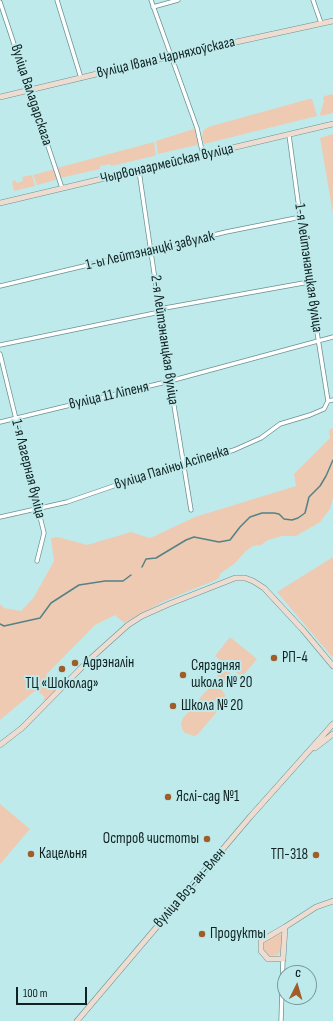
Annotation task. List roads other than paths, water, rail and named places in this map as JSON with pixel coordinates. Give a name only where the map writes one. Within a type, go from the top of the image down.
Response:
[{"type":"street","points":[[57,0],[81,78]]},
{"type":"street","points":[[151,0],[198,128],[203,155]]},
{"type":"street","points":[[153,7],[178,0]]},
{"type":"street","points":[[313,0],[322,23]]},
{"type":"street","name":"вуліца Валадарскага","points":[[0,2],[62,188]]},
{"type":"street","name":"вуліца Івана Чарняхоўскага","points":[[0,97],[172,56],[333,21]]},
{"type":"street","name":"Чырвонаармейская вуліца","points":[[0,203],[333,124]]},
{"type":"street","name":"1-я Лейтэнанцкая вуліца","points":[[288,135],[328,401]]},
{"type":"street","name":"2-я Лейтэнанцкая вуліца","points":[[139,170],[170,381],[191,510]]},
{"type":"street","name":"1-ы Лейтэнанцкі завулак","points":[[0,286],[226,232],[301,217]]},
{"type":"street","points":[[0,345],[160,312],[166,308],[309,282]]},
{"type":"street","name":"вуліца 11 Ліпеня","points":[[0,422],[170,381],[333,337]]},
{"type":"street","name":"1-я Лагерная вуліца","points":[[0,354],[44,533],[37,561]]},
{"type":"street","name":"вуліца Паліны Асіпенка","points":[[0,518],[67,502],[128,481],[234,450],[261,438],[280,424],[324,408],[328,401],[333,400]]},
{"type":"street","points":[[0,745],[22,728],[89,660],[128,625],[142,616],[169,604],[235,578],[245,578],[264,588],[333,666]]},
{"type":"street","name":"вуліца Воз-ан-Влен","points":[[77,1021],[157,925],[304,755],[333,724]]},
{"type":"street","name":"вуліца Воз-ан-Влен","points":[[304,755],[333,734]]},
{"type":"street","points":[[283,959],[268,959],[263,955],[260,946],[261,940],[285,927],[316,907],[333,901]]},
{"type":"street","points":[[281,1021],[285,927]]},
{"type":"waterway","points":[[142,567],[146,559],[156,558],[186,540],[194,537],[219,542],[230,540],[250,517],[262,513],[279,514],[284,519],[292,520],[298,518],[305,513],[309,497],[320,486],[333,460]]},
{"type":"waterway","points":[[0,624],[4,626],[40,618],[51,603],[79,585],[105,581],[123,581],[131,575]]},
{"type":"place","name":"РП-4","points":[[274,658]]},
{"type":"place","name":"Адрэналін","points":[[75,663]]},
{"type":"place","name":"ТЦ «Шоколад»","points":[[62,669]]},
{"type":"place","name":"Сярэдняя школа № 20","points":[[183,675]]},
{"type":"place","name":"Школа № 20","points":[[173,706]]},
{"type":"place","name":"Яслі-сад №1","points":[[168,797]]},
{"type":"place","name":"Остров чистоты","points":[[207,839]]},
{"type":"place","name":"Кацельня","points":[[31,854]]},
{"type":"place","name":"ТП-318","points":[[316,855]]},
{"type":"place","name":"Продукты","points":[[202,934]]}]
